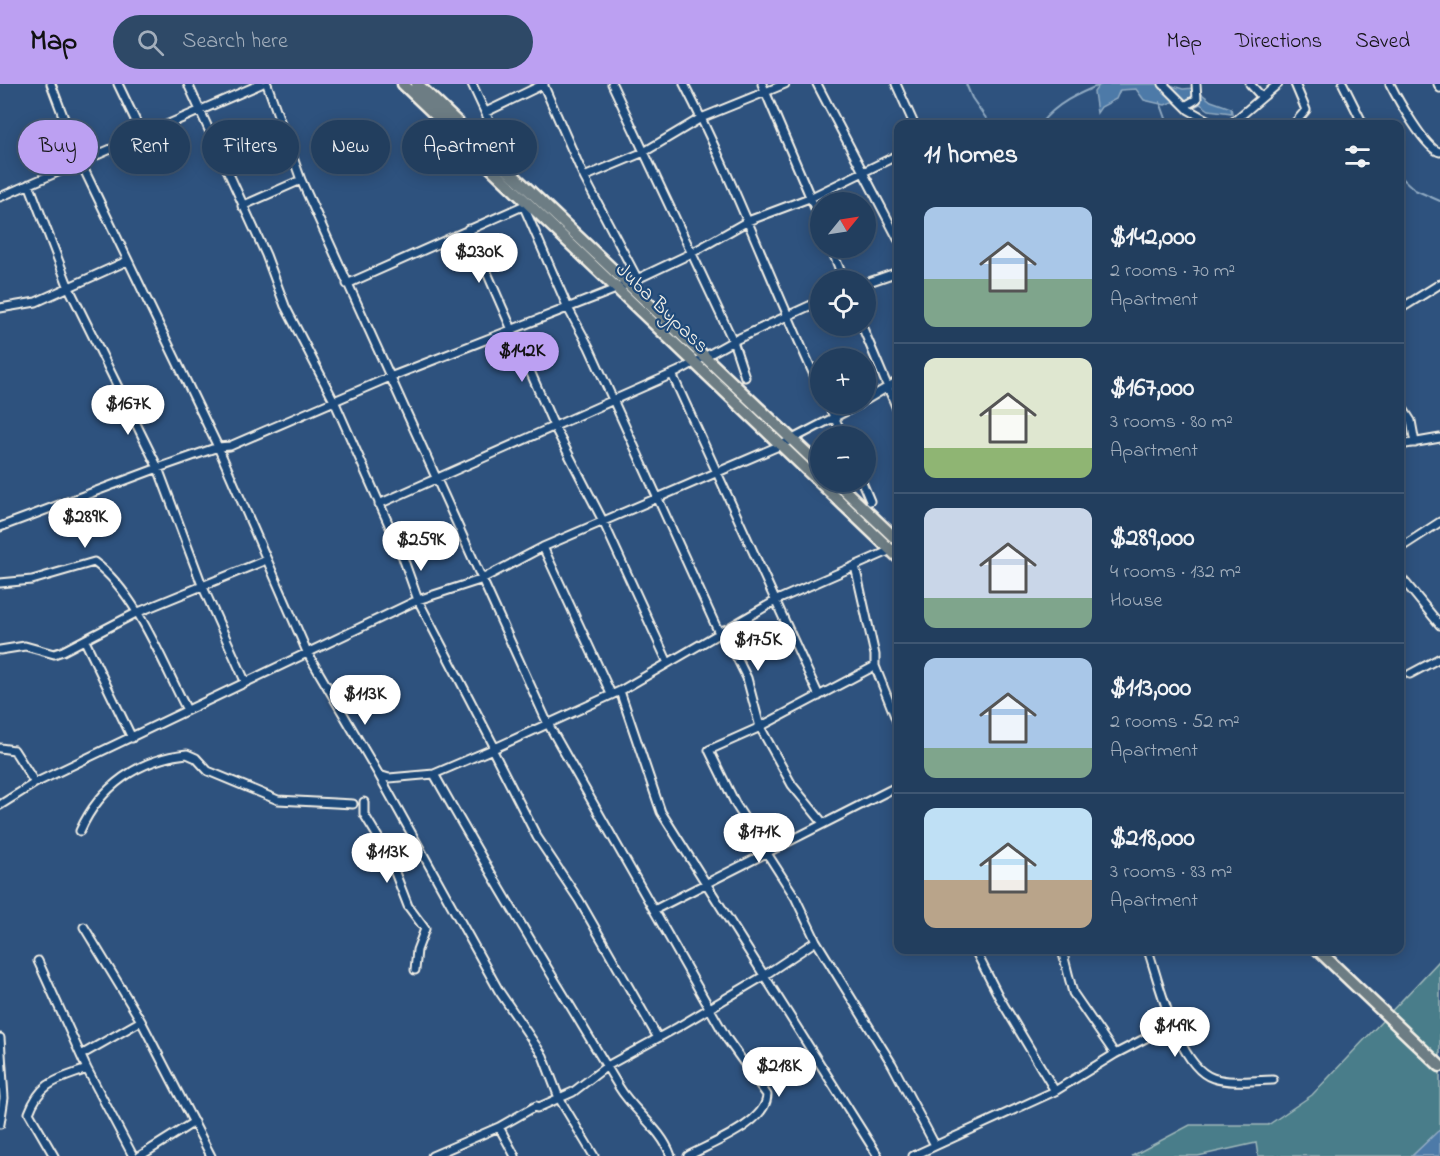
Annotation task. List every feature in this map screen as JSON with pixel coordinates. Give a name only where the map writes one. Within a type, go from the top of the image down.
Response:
[{"type":"main road","name":"Juba Bypass","points":[[403,84],[525,205],[781,445],[894,546]]},
{"type":"main road","name":"Juba Bypass","points":[[417,84],[810,456]]},
{"type":"main road","points":[[846,492],[894,546]]},
{"type":"main road","points":[[1322,954],[1440,1066]]},
{"type":"street","points":[[51,84],[65,120]]},
{"type":"street","points":[[118,84],[135,120]]},
{"type":"street","points":[[188,84],[266,255],[285,306],[335,402],[418,600],[537,837],[579,900],[658,1038]]},
{"type":"street","points":[[181,120],[261,84]]},
{"type":"street","points":[[267,84],[301,180],[480,580],[547,722],[656,909],[727,1039],[761,1083],[767,1095],[767,1102],[761,1113],[748,1123],[688,1156]]},
{"type":"street","points":[[472,84],[490,120]]},
{"type":"street","points":[[486,112],[543,84],[584,177],[638,280]]},
{"type":"street","points":[[612,84],[690,254],[733,341],[745,377]]},
{"type":"street","points":[[684,84],[748,221],[810,366]]},
{"type":"street","points":[[762,84],[810,192]]},
{"type":"street","points":[[584,177],[644,152],[701,118],[785,84]]},
{"type":"street","points":[[817,84],[894,231]]},
{"type":"street","points":[[896,84],[912,120]]},
{"type":"street","points":[[1163,84],[1202,120]]},
{"type":"street","points":[[1185,106],[1197,99],[1196,84]]},
{"type":"street","points":[[1250,84],[1261,96]]},
{"type":"street","points":[[1235,120],[1278,84]]},
{"type":"street","points":[[1294,84],[1306,110],[1297,120]]},
{"type":"street","points":[[1342,84],[1361,120]]},
{"type":"street","points":[[1389,84],[1429,145],[1440,152]]},
{"type":"street","points":[[1438,84],[1440,88]]},
{"type":"street","points":[[822,192],[894,157]]},
{"type":"street","points":[[0,196],[50,174]]},
{"type":"street","points":[[87,174],[219,447],[308,654],[379,775],[499,991],[543,1056],[559,1098],[594,1156]]},
{"type":"street","points":[[242,206],[301,180]]},
{"type":"street","points":[[28,184],[69,288],[158,468],[202,585],[245,681]]},
{"type":"street","points":[[0,527],[158,468],[219,447],[230,446],[390,377],[616,290],[690,254],[748,221],[810,198]]},
{"type":"street","points":[[347,284],[525,205],[568,308],[614,401],[657,500],[721,632],[747,678],[760,727],[792,785],[823,823]]},
{"type":"street","points":[[468,229],[554,426],[603,521],[668,663]]},
{"type":"street","points":[[0,308],[36,302],[127,261]]},
{"type":"street","points":[[876,279],[894,273]]},
{"type":"street","points":[[1404,306],[1440,284]]},
{"type":"street","points":[[379,504],[614,401],[694,364],[733,341],[810,306]]},
{"type":"street","points":[[866,336],[894,402]]},
{"type":"street","points":[[672,374],[819,696]]},
{"type":"street","points":[[876,394],[894,383]]},
{"type":"street","points":[[1404,410],[1411,421],[1415,443]]},
{"type":"street","points":[[833,414],[839,426]]},
{"type":"street","points":[[0,805],[34,783],[418,600],[480,580],[543,547],[781,445],[842,414]]},
{"type":"street","points":[[1404,445],[1440,438]]},
{"type":"street","points":[[866,492],[870,501]]},
{"type":"street","points":[[1404,544],[1440,522]]},
{"type":"street","points":[[543,547],[611,694]]},
{"type":"street","points":[[379,775],[389,778],[434,774],[620,691],[777,600],[894,550]]},
{"type":"street","points":[[0,650],[25,646],[54,654],[85,641],[136,613],[266,560]]},
{"type":"street","points":[[0,583],[32,580],[94,562],[113,579],[136,613],[187,710]]},
{"type":"street","points":[[855,566],[875,655],[875,666],[894,714]]},
{"type":"street","points":[[1404,581],[1440,625]]},
{"type":"street","points":[[85,641],[132,738]]},
{"type":"street","points":[[1410,674],[1440,658]]},
{"type":"street","points":[[875,666],[760,727],[709,750],[736,805],[795,897],[816,940],[892,1064],[935,1145]]},
{"type":"street","points":[[620,691],[661,813],[762,977],[878,1156]]},
{"type":"street","points":[[0,748],[14,750],[34,783]]},
{"type":"street","points":[[80,831],[92,808],[117,781],[135,769],[187,754],[196,758],[208,771],[278,800],[353,804]]},
{"type":"street","points":[[434,774],[503,896],[623,1094],[652,1125],[670,1156]]},
{"type":"street","points":[[656,909],[894,788]]},
{"type":"street","points":[[364,802],[364,814],[387,852],[408,906],[424,926],[415,970]]},
{"type":"street","points":[[84,927],[141,1021],[211,1156]]},
{"type":"street","points":[[437,1155],[536,1106],[537,1108],[573,1092],[607,1066],[762,977],[816,940]]},
{"type":"street","points":[[977,954],[999,997],[1055,1091]]},
{"type":"street","points":[[1063,954],[1072,993],[1114,1054]]},
{"type":"street","points":[[1149,954],[1173,1024],[1185,1050],[1201,1071],[1211,1077],[1226,1081],[1273,1080]]},
{"type":"street","points":[[38,961],[87,1069],[133,1156]]},
{"type":"street","points":[[81,1055],[141,1021]]},
{"type":"street","points":[[913,1156],[1055,1091],[1114,1054],[1173,1024]]},
{"type":"street","points":[[0,1038],[2,1065],[0,1124]]},
{"type":"street","points":[[54,1156],[29,1113],[36,1095],[56,1080],[87,1069]]},
{"type":"street","points":[[141,1156],[194,1122]]},
{"type":"street","points":[[499,1126],[514,1156]]},
{"type":"green space","points":[[1440,960],[1440,1130],[1412,1156],[1258,1156],[1256,1143],[1198,1156],[1132,1156],[1190,1125],[1268,1125],[1312,1095]]},
{"type":"water","points":[[1100,84],[1166,84],[1183,89],[1194,88],[1211,101],[1231,108],[1232,113],[1209,110],[1200,104],[1189,110],[1174,101],[1165,105],[1144,100],[1136,89],[1120,90],[1116,99],[1101,107],[1097,113],[1094,92]]},
{"type":"water","points":[[1440,1130],[1440,1156],[1412,1156],[1437,1132]]},
{"type":"waterway","points":[[966,84],[972,98],[987,120]]},
{"type":"waterway","points":[[1044,120],[1053,110],[1068,100],[1102,84]]},
{"type":"waterway","points":[[1160,102],[1167,120]]},
{"type":"waterway","points":[[1404,180],[1415,190],[1440,201]]}]
